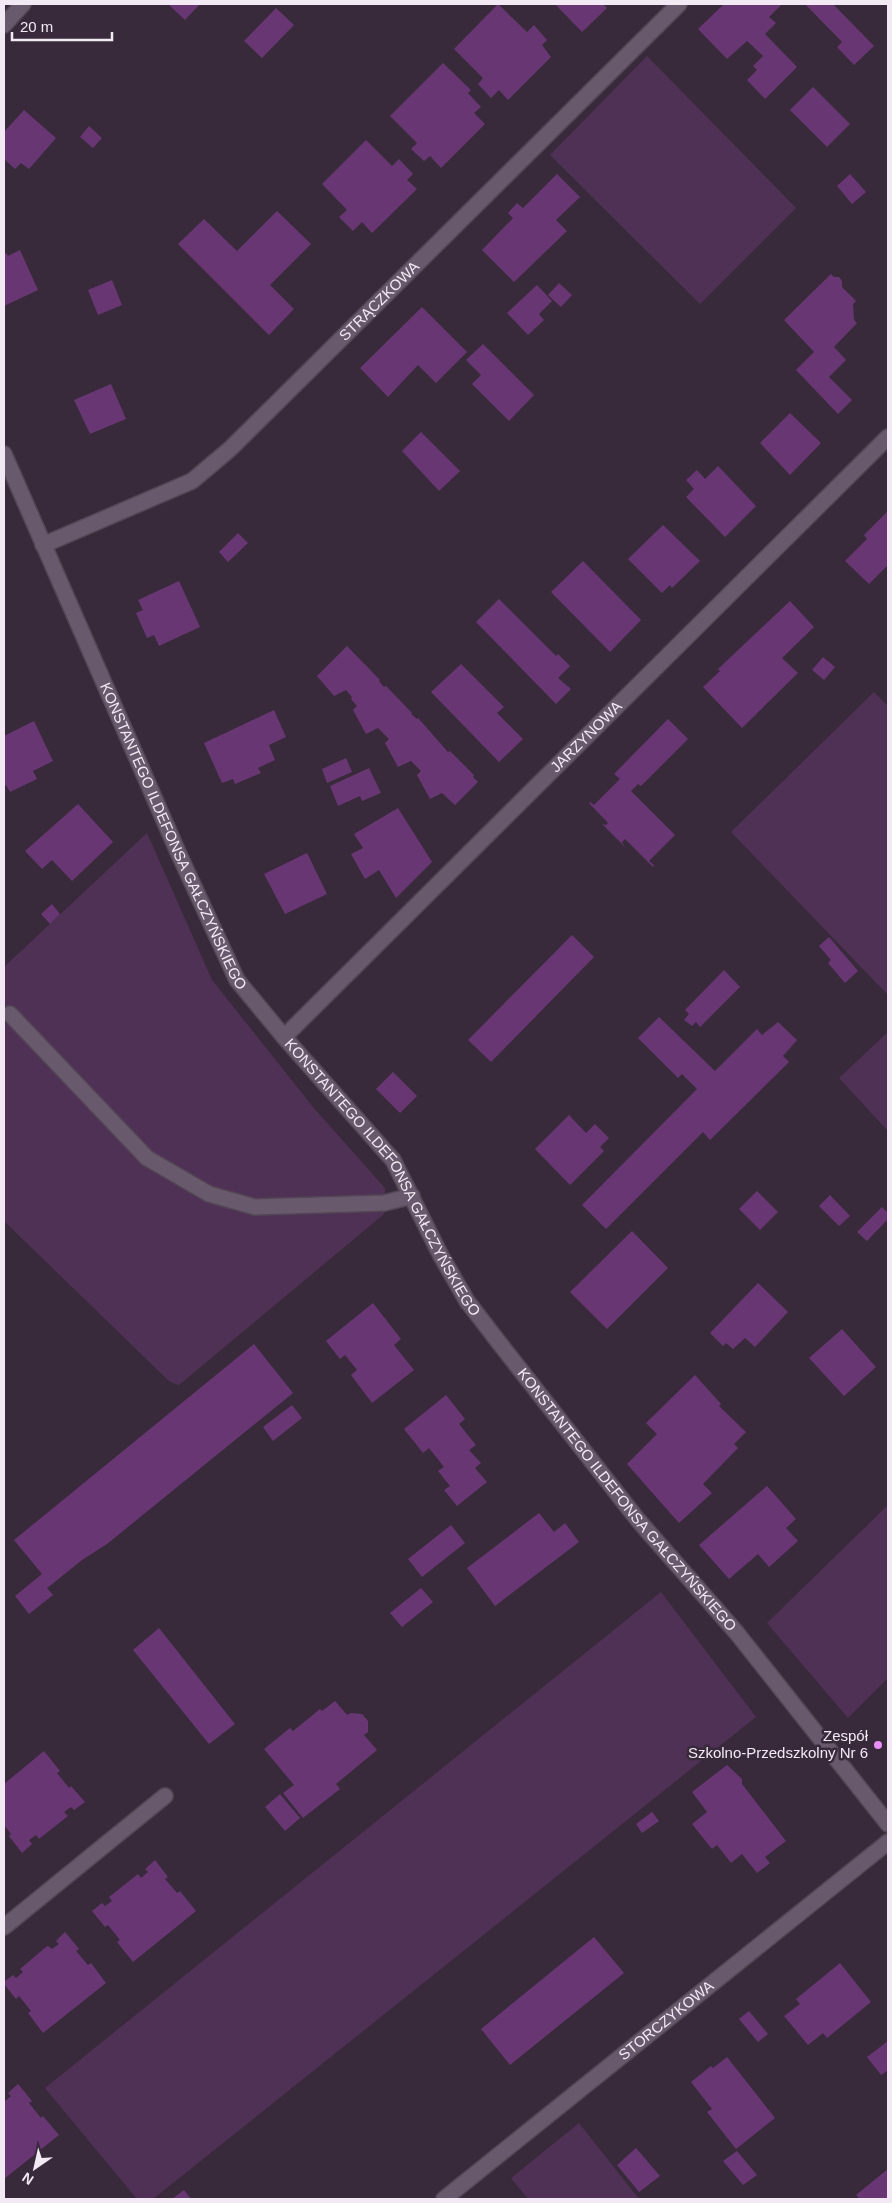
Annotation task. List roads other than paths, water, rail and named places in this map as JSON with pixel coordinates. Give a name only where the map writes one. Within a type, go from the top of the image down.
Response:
[{"type":"street","points":[[4,25],[23,4]]},
{"type":"street","name":"STRĄCZKOWA","points":[[43,545],[192,481],[230,449],[679,4]]},
{"type":"street","name":"JARZYNOWA","points":[[284,1037],[888,437]]},
{"type":"street","name":"KONSTANTEGO ILDEFONSA GAŁCZYŃSKIEGO","points":[[4,454],[177,850],[237,980],[284,1037],[393,1160],[441,1256],[467,1301],[638,1520],[736,1632],[888,1824]]},
{"type":"street","points":[[10,1014],[147,1158],[209,1194],[255,1207],[384,1203],[412,1196]]},
{"type":"street","points":[[4,1927],[166,1796]]},
{"type":"street","name":"STORCZYKOWA","points":[[444,2199],[888,1842]]},
{"type":"place","name":"Zespół Szkolno-Przedszkolny Nr 6","points":[[878,1745]]}]
